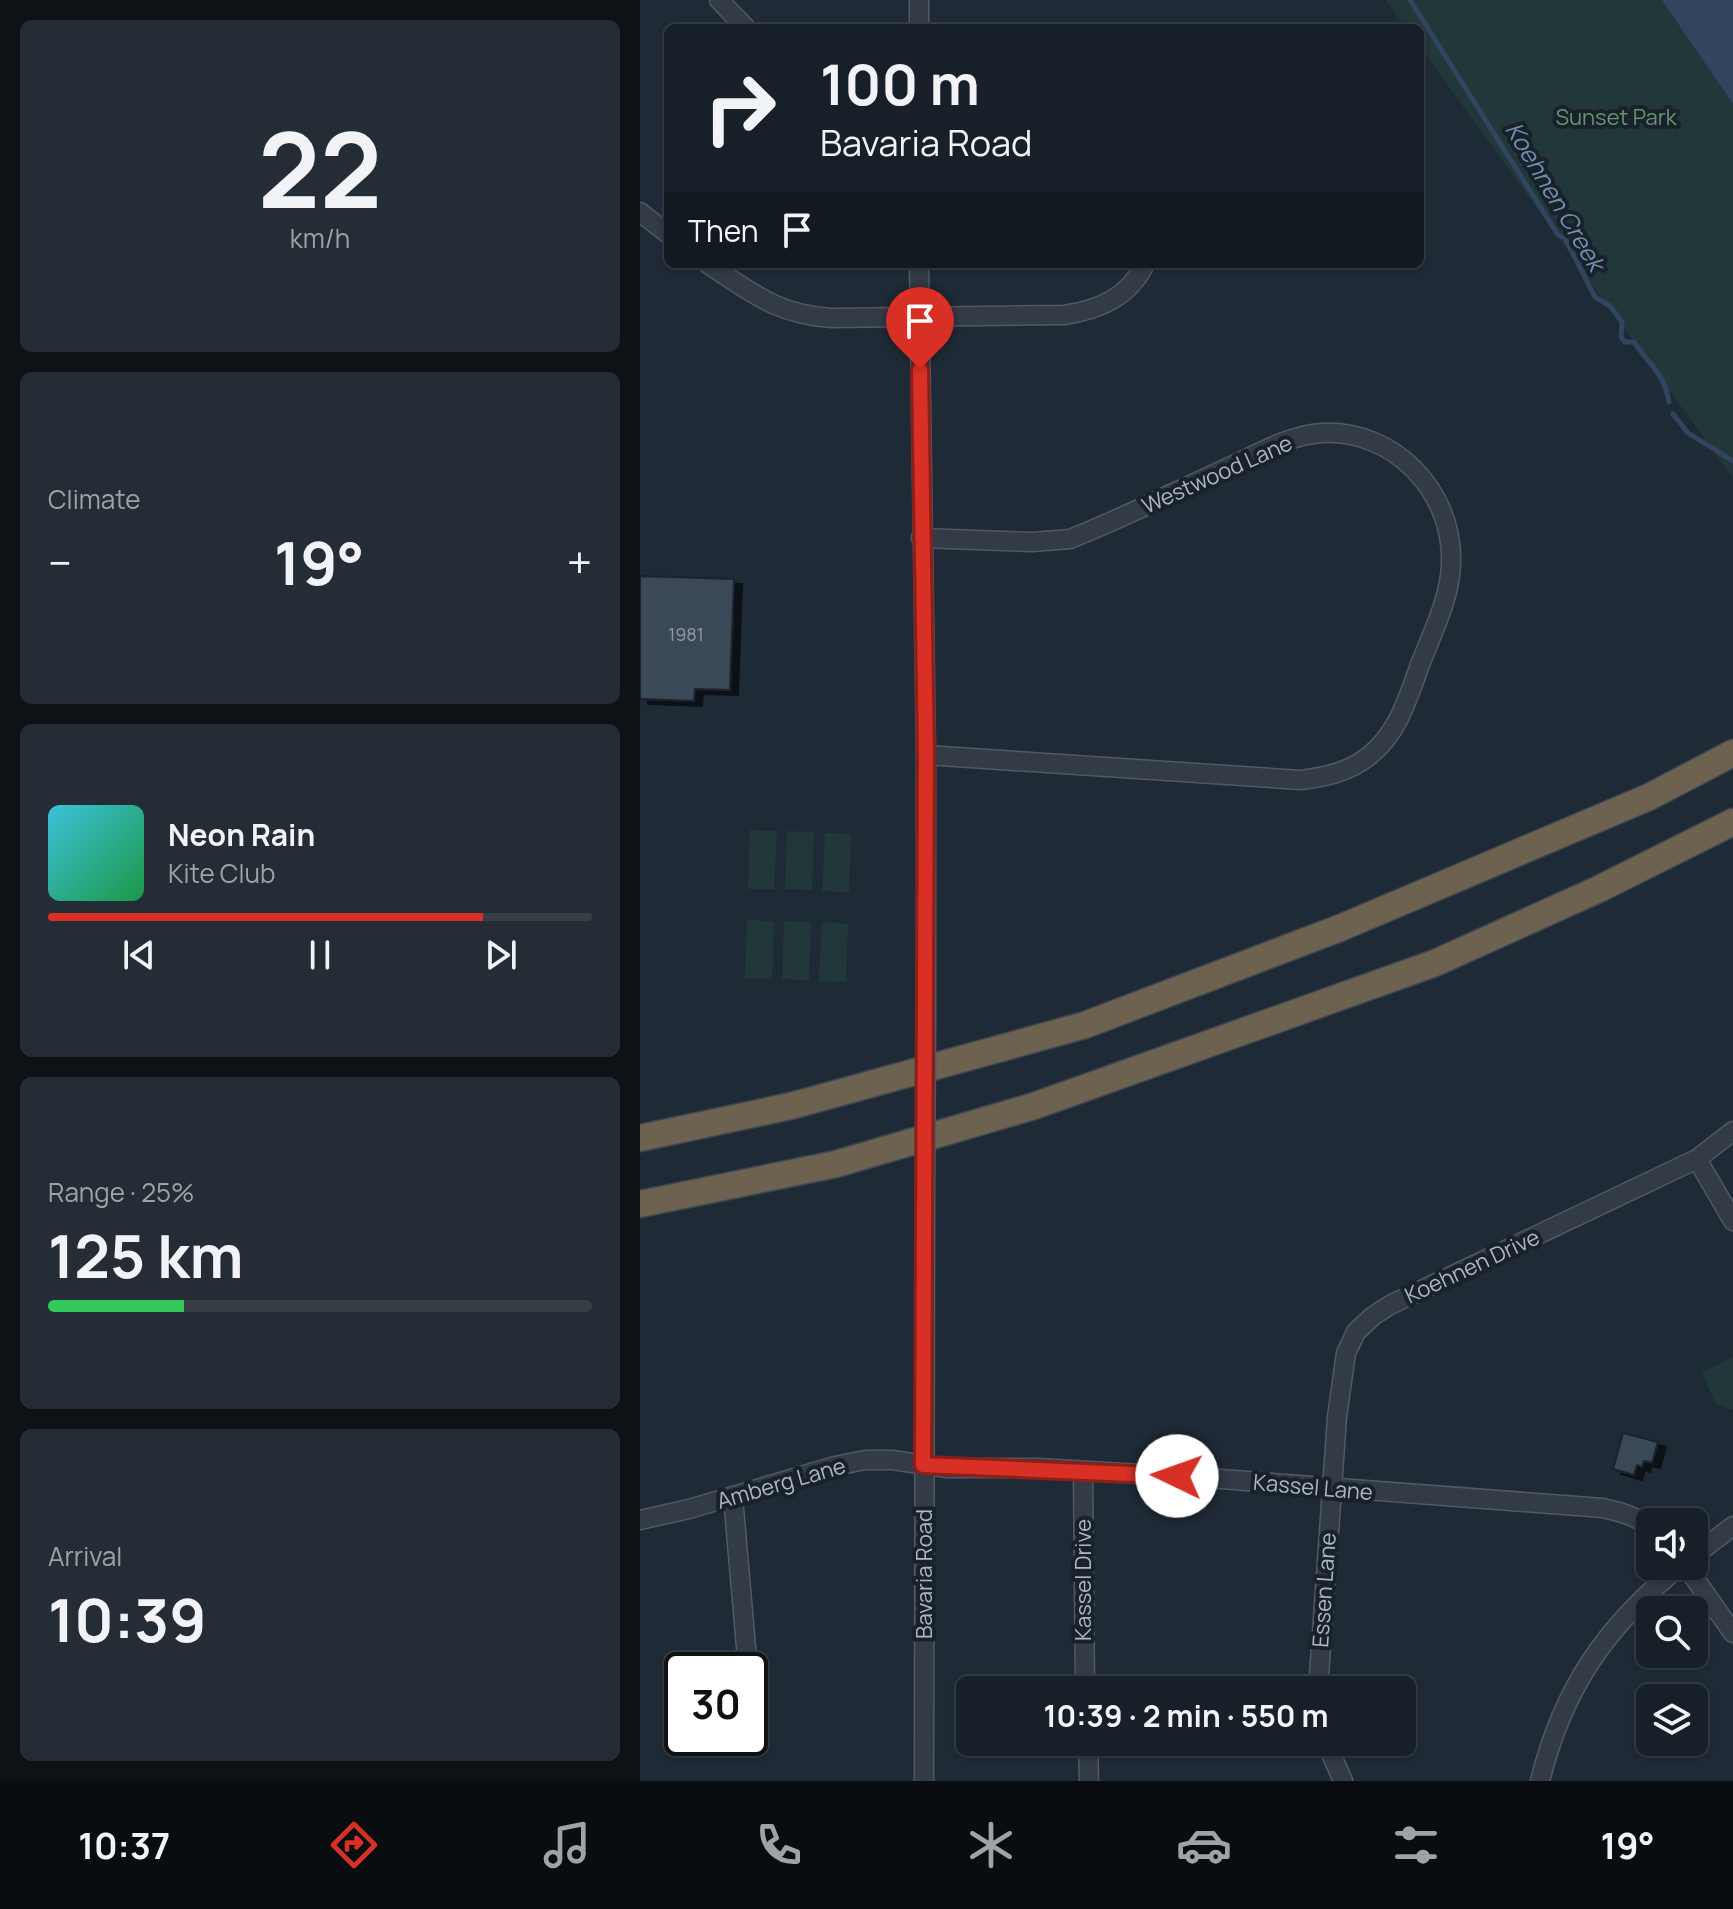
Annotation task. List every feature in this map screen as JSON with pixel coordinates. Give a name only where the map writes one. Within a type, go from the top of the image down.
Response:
[{"type":"highway","points":[[640,1138],[791,1106],[1085,1025],[1340,928],[1649,797],[1733,753]]},
{"type":"highway","points":[[640,1204],[836,1164],[1034,1106],[1435,963],[1599,889],[1733,822]]},
{"type":"street","points":[[719,0],[742,24]]},
{"type":"street","points":[[919,0],[919,24]]},
{"type":"street","points":[[640,212],[664,231]]},
{"type":"street","points":[[714,268],[765,302],[810,317],[1064,315],[1085,312],[1108,304],[1128,289],[1142,268]]},
{"type":"street","name":"Bavaria Road","points":[[919,268],[926,755],[924,1781]]},
{"type":"street","name":"Westwood Lane","points":[[921,538],[1032,542],[1070,539],[1279,444],[1301,437],[1333,434],[1367,439],[1390,450],[1424,478],[1444,517],[1450,536],[1451,563],[1448,590],[1401,716],[1386,741],[1367,758],[1324,777],[1301,780],[926,755]]},
{"type":"street","name":"Koehnen Drive","points":[[1331,1489],[1346,1353],[1356,1332],[1373,1316],[1390,1305],[1697,1159],[1733,1131]]},
{"type":"street","points":[[1697,1159],[1733,1221]]},
{"type":"street","name":"Amberg Lane","points":[[640,1520],[865,1460],[923,1465]]},
{"type":"street","name":"Kassel Lane","points":[[923,1465],[1208,1478],[1603,1508],[1636,1518]]},
{"type":"street","name":"Kassel Drive","points":[[1083,1471],[1085,1676]]},
{"type":"street","name":"Essen Lane","points":[[1319,1676],[1331,1489]]},
{"type":"street","points":[[733,1497],[746,1652]]},
{"type":"street","points":[[1708,1545],[1733,1526]]},
{"type":"street","points":[[1540,1781],[1564,1709],[1581,1674],[1628,1612],[1666,1580]]},
{"type":"street","points":[[1693,1580],[1733,1633]]},
{"type":"street","points":[[1088,1756],[1089,1781]]},
{"type":"street","points":[[1332,1756],[1343,1781]]},
{"type":"green space","name":"Sunset Park","points":[[1386,0],[1733,0],[1733,478],[1424,53],[1424,24],[1403,24]]},
{"type":"green space","points":[[750,830],[777,831],[774,889],[748,889]]},
{"type":"green space","points":[[787,831],[814,832],[812,890],[785,889]]},
{"type":"green space","points":[[825,833],[851,834],[849,892],[822,891]]},
{"type":"green space","points":[[747,920],[774,921],[772,979],[745,978]]},
{"type":"green space","points":[[784,921],[811,922],[809,980],[782,979]]},
{"type":"green space","points":[[822,922],[848,924],[846,982],[819,981]]},
{"type":"green space","points":[[1733,1357],[1733,1410],[1716,1405],[1702,1372]]},
{"type":"water","points":[[1662,0],[1733,0],[1733,104]]},
{"type":"building","points":[[640,576],[734,579],[730,690],[695,689],[694,701],[640,699]]},
{"type":"building","points":[[1623,1433],[1658,1442],[1652,1463],[1644,1461],[1642,1467],[1637,1465],[1634,1475],[1613,1469]]},
{"type":"waterway","name":"Koehnen Creek","points":[[1410,0],[1558,235],[1565,238],[1595,297],[1610,306],[1622,322],[1621,337],[1625,342],[1634,342],[1660,376],[1669,402]]},
{"type":"waterway","name":"Koehnen Creek","points":[[1673,414],[1688,433],[1733,461]]},
{"type":"route","points":[[920,369],[926,755],[923,1465],[1177,1476]]}]
